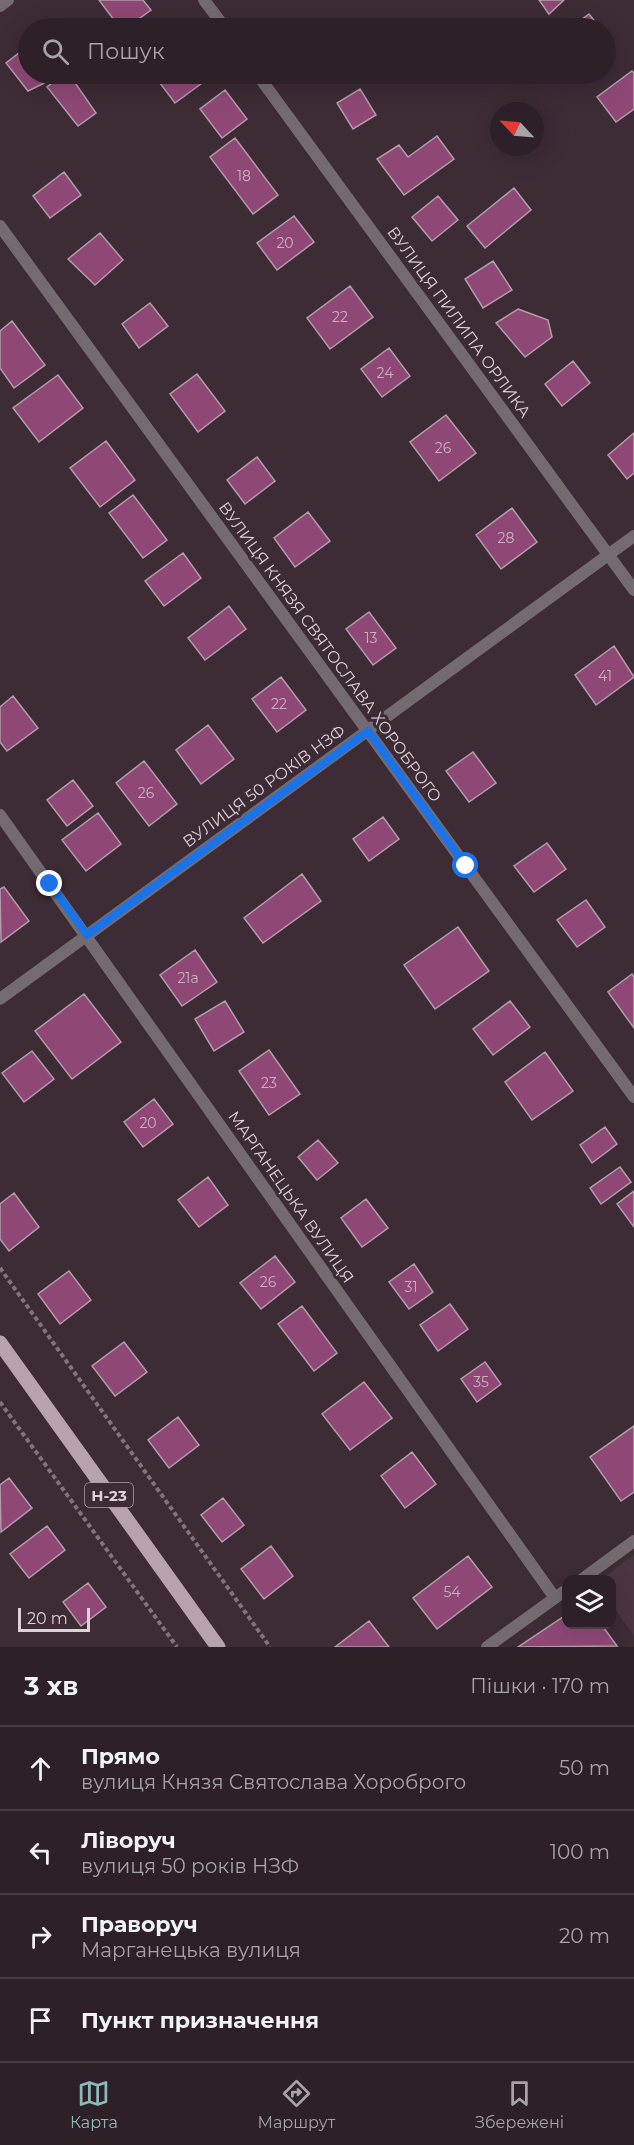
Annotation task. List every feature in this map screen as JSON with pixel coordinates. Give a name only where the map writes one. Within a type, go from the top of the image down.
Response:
[{"type":"main road","name":"Н-23","points":[[0,1342],[218,1647]]},
{"type":"street","points":[[0,6],[8,0]]},
{"type":"street","points":[[204,0],[218,18]]},
{"type":"street","name":"ВУЛИЦЯ ПИЛИПА ОРЛИКА","points":[[264,84],[634,591]]},
{"type":"street","name":"ВУЛИЦЯ КНЯЗЯ СВЯТОСЛАВА ХОРОБРОГО","points":[[0,226],[634,1097]]},
{"type":"street","name":"ВУЛИЦЯ 50 РОКІВ НЗФ","points":[[0,999],[634,536]]},
{"type":"street","name":"МАРГАНЕЦЬКА ВУЛИЦЯ","points":[[0,815],[555,1598]]},
{"type":"street","points":[[588,1575],[634,1541]]},
{"type":"street","points":[[487,1647],[562,1593]]},
{"type":"path","points":[[0,1268],[270,1647]]},
{"type":"path","points":[[0,1402],[177,1647]]},
{"type":"shaded area","points":[[634,1555],[634,1636],[616,1611],[616,1575],[606,1575]]},
{"type":"building","points":[[99,0],[143,0],[151,10],[140,18],[112,18]]},
{"type":"building","points":[[539,0],[564,0],[549,14]]},
{"type":"building","points":[[18,54],[18,78],[6,63]]},
{"type":"building","points":[[632,71],[634,73],[634,109],[616,122],[597,97]]},
{"type":"building","points":[[22,84],[42,84],[28,91]]},
{"type":"building","points":[[51,84],[76,84],[96,113],[78,126],[47,87]]},
{"type":"building","points":[[161,84],[201,84],[175,103]]},
{"type":"building","points":[[360,89],[376,115],[353,129],[337,103]]},
{"type":"building","points":[[225,90],[247,119],[222,138],[200,109]]},
{"type":"building","points":[[437,136],[454,159],[404,195],[377,159],[399,145],[408,157]]},
{"type":"building","points":[[235,138],[278,195],[253,214],[210,157]]},
{"type":"building","points":[[64,172],[81,195],[50,218],[33,196]]},
{"type":"building","points":[[514,188],[531,210],[485,248],[467,226]]},
{"type":"building","points":[[438,196],[458,220],[432,241],[412,217]]},
{"type":"building","points":[[294,216],[314,242],[277,270],[257,243]]},
{"type":"building","points":[[100,233],[123,260],[95,285],[68,259]]},
{"type":"building","points":[[493,261],[512,290],[483,308],[465,279]]},
{"type":"building","points":[[350,286],[373,317],[330,349],[307,318]]},
{"type":"building","points":[[150,303],[168,326],[139,348],[122,324]]},
{"type":"building","points":[[518,309],[548,320],[552,337],[525,357],[496,323]]},
{"type":"building","points":[[12,321],[45,365],[14,388],[0,368],[0,331]]},
{"type":"building","points":[[389,348],[410,376],[382,397],[361,369]]},
{"type":"building","points":[[573,361],[590,383],[562,406],[545,384]]},
{"type":"building","points":[[197,374],[225,411],[198,432],[170,394]]},
{"type":"building","points":[[58,375],[83,408],[39,442],[13,408]]},
{"type":"building","points":[[446,415],[476,453],[439,481],[410,442]]},
{"type":"building","points":[[634,433],[634,473],[627,479],[608,455]]},
{"type":"building","points":[[106,441],[135,480],[100,507],[70,468]]},
{"type":"building","points":[[257,457],[275,481],[245,504],[227,480]]},
{"type":"building","points":[[133,495],[167,540],[143,558],[109,513]]},
{"type":"building","points":[[512,508],[537,542],[501,569],[476,535]]},
{"type":"building","points":[[308,512],[330,541],[295,567],[274,538]]},
{"type":"building","points":[[183,553],[201,578],[164,606],[145,581]]},
{"type":"building","points":[[229,606],[246,629],[205,660],[188,638]]},
{"type":"building","points":[[369,612],[396,648],[373,665],[346,629]]},
{"type":"building","points":[[614,646],[634,677],[596,705],[575,675]]},
{"type":"building","points":[[281,677],[306,710],[277,732],[252,699]]},
{"type":"building","points":[[13,696],[38,728],[7,751],[0,742],[0,707]]},
{"type":"building","points":[[208,725],[234,759],[201,784],[176,750]]},
{"type":"building","points":[[473,752],[496,783],[469,802],[446,771]]},
{"type":"building","points":[[144,761],[177,804],[149,826],[116,783]]},
{"type":"building","points":[[73,780],[93,806],[67,826],[47,800]]},
{"type":"building","points":[[98,813],[121,844],[86,871],[62,840]]},
{"type":"building","points":[[383,817],[399,839],[369,861],[353,839]]},
{"type":"building","points":[[547,843],[566,869],[534,892],[514,866]]},
{"type":"building","points":[[302,874],[321,901],[263,943],[244,918]]},
{"type":"building","points":[[4,887],[29,921],[1,942],[0,889]]},
{"type":"building","points":[[586,900],[605,927],[577,947],[557,920]]},
{"type":"building","points":[[458,927],[489,971],[435,1009],[404,965]]},
{"type":"building","points":[[195,950],[217,982],[182,1006],[160,975]]},
{"type":"building","points":[[632,974],[634,977],[634,1028],[608,992]]},
{"type":"building","points":[[84,994],[121,1042],[72,1079],[35,1031]]},
{"type":"building","points":[[225,1001],[244,1032],[214,1051],[195,1019]]},
{"type":"building","points":[[510,1001],[530,1027],[493,1055],[473,1029]]},
{"type":"building","points":[[269,1050],[300,1094],[269,1115],[239,1071]]},
{"type":"building","points":[[32,1051],[54,1079],[24,1102],[2,1073]]},
{"type":"building","points":[[545,1052],[573,1091],[532,1120],[505,1082]]},
{"type":"building","points":[[154,1099],[173,1124],[143,1147],[124,1122]]},
{"type":"building","points":[[605,1127],[617,1144],[592,1163],[580,1145]]},
{"type":"building","points":[[318,1140],[338,1163],[317,1180],[298,1157]]},
{"type":"building","points":[[620,1167],[631,1182],[601,1204],[590,1188]]},
{"type":"building","points":[[208,1177],[228,1205],[199,1227],[178,1200]]},
{"type":"building","points":[[634,1191],[634,1227],[617,1204]]},
{"type":"building","points":[[14,1193],[39,1227],[9,1251],[0,1239],[0,1204]]},
{"type":"building","points":[[366,1199],[388,1228],[362,1247],[341,1218]]},
{"type":"building","points":[[275,1256],[295,1282],[261,1309],[240,1283]]},
{"type":"building","points":[[414,1264],[433,1292],[409,1309],[389,1282]]},
{"type":"building","points":[[69,1271],[91,1300],[60,1324],[38,1294]]},
{"type":"building","points":[[450,1304],[468,1329],[438,1351],[420,1325]]},
{"type":"building","points":[[302,1306],[337,1353],[314,1371],[278,1324]]},
{"type":"building","points":[[124,1342],[147,1372],[115,1396],[92,1366]]},
{"type":"building","points":[[485,1362],[501,1384],[477,1402],[461,1379]]},
{"type":"building","points":[[364,1382],[392,1418],[350,1450],[322,1414]]},
{"type":"building","points":[[178,1417],[199,1445],[169,1468],[148,1440]]},
{"type":"building","points":[[634,1426],[634,1492],[621,1501],[590,1457]]},
{"type":"building","points":[[412,1452],[436,1484],[405,1508],[381,1476]]},
{"type":"building","points":[[9,1478],[32,1508],[1,1532],[0,1485]]},
{"type":"building","points":[[223,1498],[244,1525],[222,1542],[201,1515]]},
{"type":"building","points":[[47,1526],[65,1550],[29,1578],[10,1554]]},
{"type":"building","points":[[271,1546],[293,1576],[264,1599],[241,1569]]},
{"type":"building","points":[[468,1556],[492,1587],[437,1629],[413,1598]]},
{"type":"building","points":[[88,1583],[106,1607],[81,1626],[63,1602]]},
{"type":"building","points":[[562,1618],[562,1629],[605,1629],[617,1646],[518,1647]]},
{"type":"building","points":[[369,1621],[389,1647],[335,1647]]},
{"type":"route","points":[[50,884],[87,935],[368,731],[466,866]]}]
